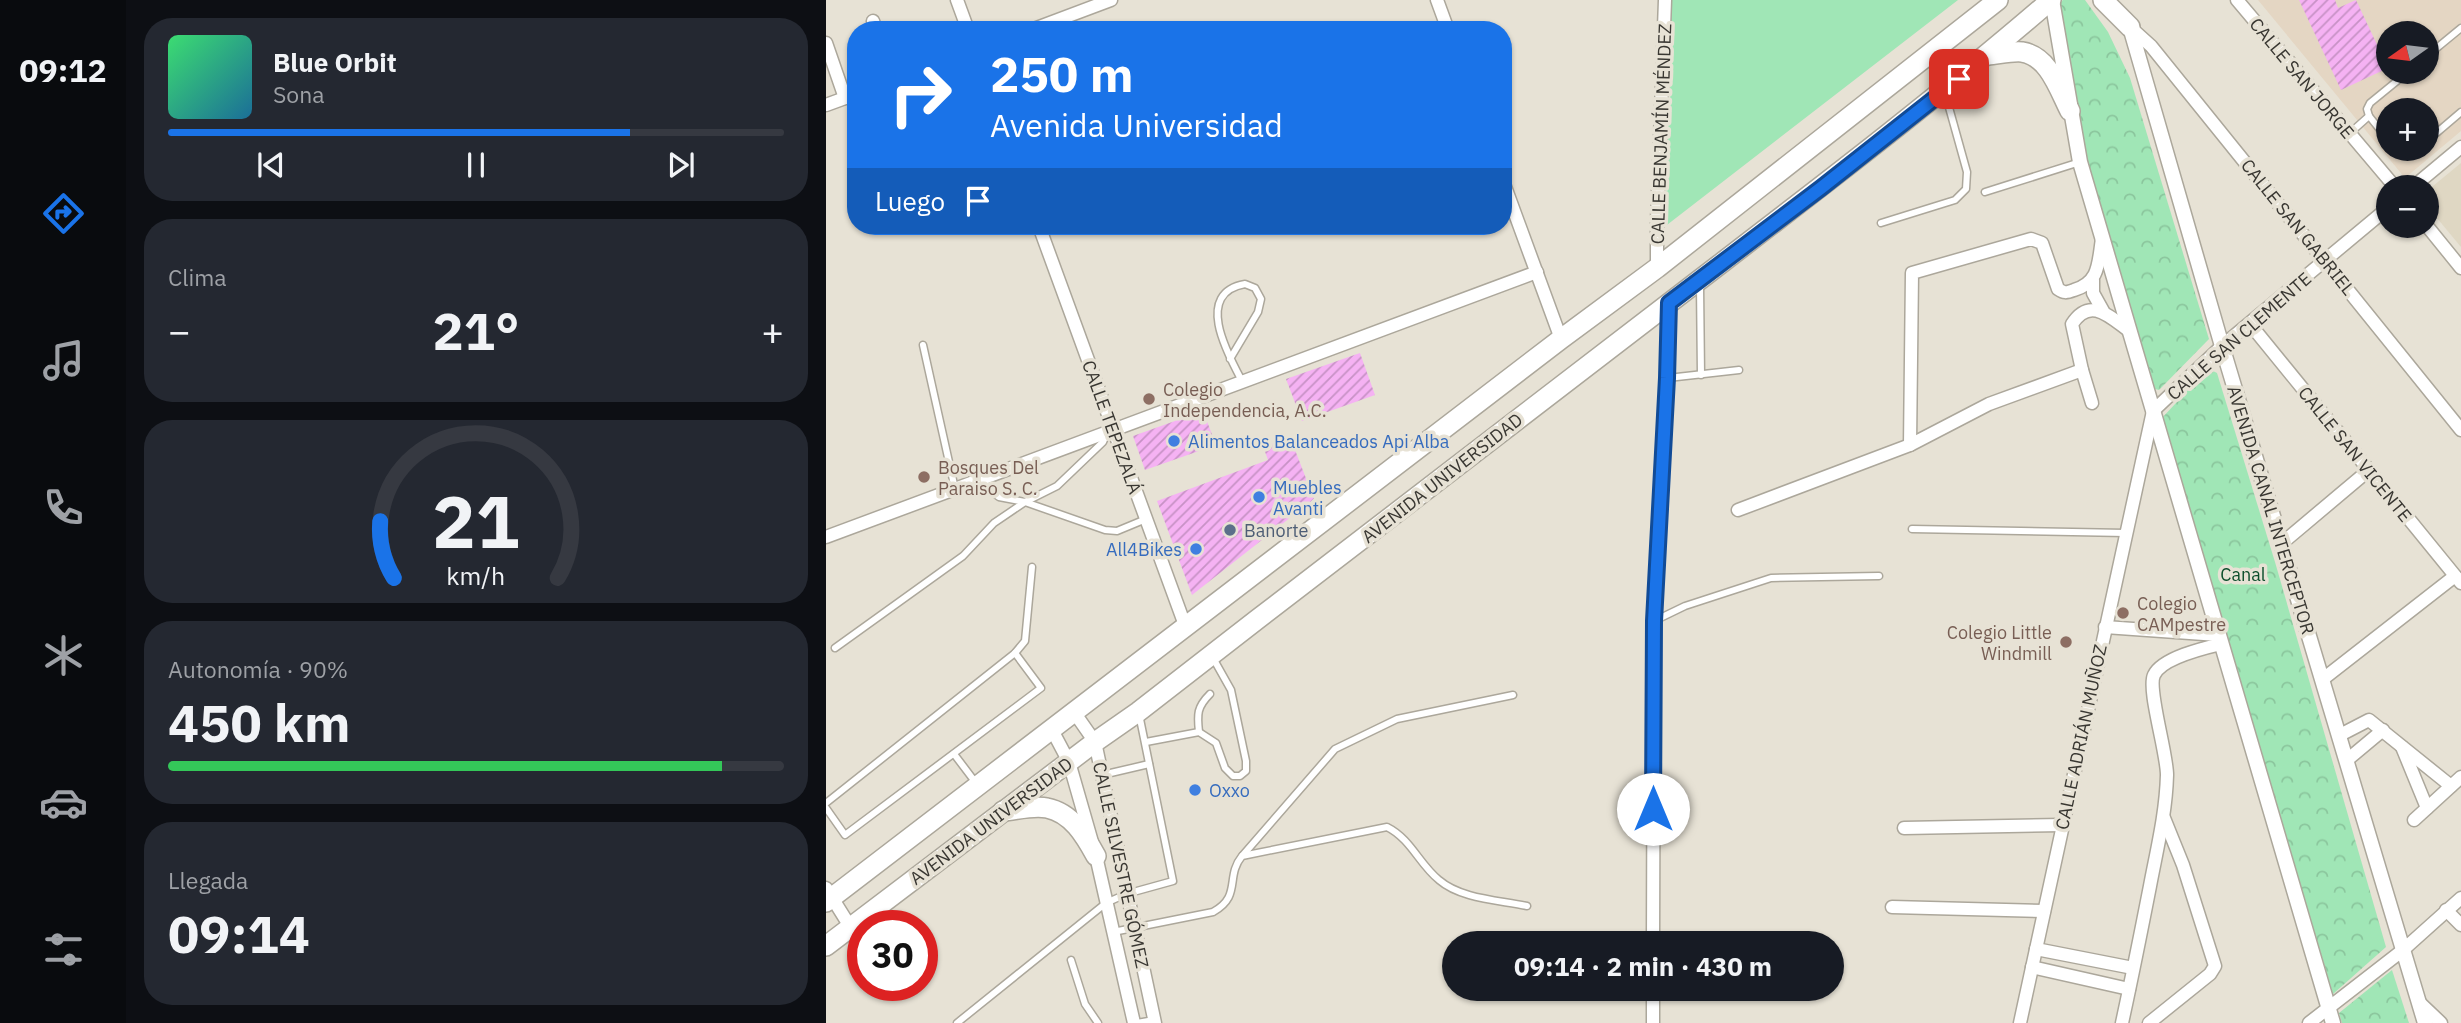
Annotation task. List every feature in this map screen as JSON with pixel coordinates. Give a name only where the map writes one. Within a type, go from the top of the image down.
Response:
[{"type":"main road","name":"AVENIDA UNIVERSIDAD","points":[[874,910],[1138,712],[1821,188],[1945,91],[2052,0]]},
{"type":"main road","points":[[2103,0],[2130,27]]},
{"type":"main road","name":"AVENIDA UNIVERSIDAD","points":[[828,896],[1052,730],[1657,268],[1995,1]]},
{"type":"main road","points":[[1988,55],[2021,52],[2036,56],[2047,68],[2070,111]]},
{"type":"main road","points":[[1002,812],[1047,808],[1069,818],[1083,831],[1096,856]]},
{"type":"main road","name":"AVENIDA UNIVERSIDAD","points":[[826,946],[847,931]]},
{"type":"street","points":[[957,0],[965,21]]},
{"type":"street","points":[[1055,21],[1111,0]]},
{"type":"street","points":[[1437,0],[1445,21]]},
{"type":"street","name":"CALLE BENJAMÍN MÉNDEZ","points":[[1657,268],[1665,0]]},
{"type":"street","points":[[2052,0],[2080,162],[2333,1023]]},
{"type":"street","name":"AVENIDA CANAL INTERCEPTOR","points":[[2113,0],[2130,27],[2222,346],[2426,1023]]},
{"type":"street","name":"CALLE SAN JORGE","points":[[2237,0],[2384,175]]},
{"type":"street","name":"CALLE SAN GABRIEL","points":[[2130,27],[2151,46],[2461,430]]},
{"type":"street","points":[[826,43],[847,89]]},
{"type":"street","points":[[826,105],[847,97]]},
{"type":"street","points":[[2427,175],[2461,147]]},
{"type":"street","points":[[1512,205],[1561,339]]},
{"type":"street","name":"CALLE SAN CLEMENTE","points":[[2153,411],[2222,346],[2376,219]]},
{"type":"street","name":"CALLE TEPEZALÁ","points":[[1042,235],[1110,432],[1146,519],[1186,628]]},
{"type":"street","points":[[2437,238],[2461,268]]},
{"type":"street","points":[[1910,445],[1912,273],[2031,239],[2042,243],[2046,249],[2061,292],[2080,289],[2093,280]]},
{"type":"street","points":[[2102,239],[2093,280],[2095,299],[2103,311],[2128,330]]},
{"type":"street","points":[[826,537],[1537,272]]},
{"type":"street","points":[[1653,931],[1654,621],[1669,303]]},
{"type":"street","points":[[2092,403],[2072,324],[2080,315],[2090,311],[2103,311]]},
{"type":"street","name":"CALLE SAN VICENTE","points":[[2250,324],[2458,580]]},
{"type":"street","points":[[1738,510],[1910,445],[1989,404],[2082,370]]},
{"type":"street","name":"CALLE ADRIÁN MUÑOZ","points":[[2020,1023],[2153,411]]},
{"type":"street","points":[[2281,544],[2369,470]]},
{"type":"street","points":[[2323,679],[2458,580]]},
{"type":"street","points":[[2105,627],[2219,639]]},
{"type":"street","points":[[2122,1023],[2164,817],[2167,774],[2165,750],[2152,691],[2154,674],[2165,664],[2219,639]]},
{"type":"street","name":"CALLE SILVESTRE GÓMEZ","points":[[1074,712],[1095,742],[1155,1021]]},
{"type":"street","points":[[2340,735],[2369,720],[2456,782],[2414,820]]},
{"type":"street","name":"CALLE SILVESTRE GÓMEZ","points":[[1052,730],[1069,762],[1096,856],[1135,1023]]},
{"type":"street","points":[[2347,760],[2383,730]]},
{"type":"street","points":[[2401,745],[2427,808]]},
{"type":"street","points":[[2149,1023],[2210,974],[2215,966],[2183,865],[2164,817]]},
{"type":"street","points":[[1904,828],[2062,825]]},
{"type":"street","points":[[828,896],[847,922]]},
{"type":"street","points":[[2309,1023],[2403,950],[2461,898]]},
{"type":"street","points":[[1892,907],[2044,911]]},
{"type":"street","points":[[2446,910],[2461,925]]},
{"type":"street","points":[[2036,949],[2133,968]]},
{"type":"street","points":[[2032,967],[2129,989]]},
{"type":"street","points":[[1653,1001],[1653,1023]]},
{"type":"street","points":[[2420,1003],[2441,1023]]},
{"type":"lane","points":[[2440,46],[2461,28]]},
{"type":"lane","points":[[2376,125],[2367,109],[2370,103],[2393,84]]},
{"type":"lane","points":[[1881,223],[1955,200],[1966,189],[1967,172],[1945,91]]},
{"type":"lane","points":[[2439,130],[2461,111]]},
{"type":"lane","points":[[2348,134],[2369,116]]},
{"type":"lane","points":[[1985,192],[2080,162]]},
{"type":"lane","points":[[1700,280],[1701,375]]},
{"type":"lane","points":[[1230,359],[1258,312],[1261,299],[1255,288],[1245,284],[1227,290],[1216,315],[1230,359],[1242,383]]},
{"type":"lane","points":[[923,345],[955,489]]},
{"type":"lane","points":[[1667,378],[1739,370]]},
{"type":"lane","points":[[835,648],[963,556],[994,523],[1025,502],[1057,486],[1110,432]]},
{"type":"lane","points":[[977,481],[999,497],[1025,502],[1105,530],[1117,531],[1146,519]]},
{"type":"lane","points":[[1912,529],[2128,533]]},
{"type":"lane","points":[[1015,653],[1041,688],[845,835],[826,806],[1015,653],[1025,641],[1032,568]]},
{"type":"lane","points":[[1654,621],[1685,606],[1771,579],[1879,576]]},
{"type":"lane","points":[[1146,742],[1199,732],[1216,743],[1225,768],[1233,776],[1240,776],[1246,771],[1231,690],[1211,655]]},
{"type":"lane","points":[[1199,732],[1199,705],[1210,694]]},
{"type":"lane","points":[[1113,932],[1213,912],[1225,905],[1232,892],[1236,864],[1335,749],[1397,719],[1513,695]]},
{"type":"lane","points":[[957,1023],[1106,903],[1126,894],[1172,881],[1138,712]]},
{"type":"lane","points":[[954,754],[978,785]]},
{"type":"lane","points":[[1102,775],[1149,764]]},
{"type":"lane","points":[[1242,856],[1387,827],[1400,833],[1438,880],[1456,891],[1527,906]]},
{"type":"lane","points":[[1071,960],[1085,1004],[1098,1023]]},
{"type":"lane","points":[[1135,1023],[1155,1021]]},
{"type":"shaded area","points":[[2258,0],[2461,0],[2461,131],[2439,149],[2439,98],[2376,98],[2376,143]]},
{"type":"shaded area","points":[[2391,161],[2425,161],[2409,175],[2403,175]]},
{"type":"shaded area","points":[[2461,163],[2461,247],[2439,220],[2439,181]]},
{"type":"green space","points":[[1671,0],[1958,0],[1663,228],[1670,95]]},
{"type":"green space","points":[[2063,0],[2085,0],[2108,32],[2130,78],[2209,339],[2159,390],[2151,388],[2070,109],[2054,7]]},
{"type":"green space","name":"Canal","points":[[2211,370],[2217,373],[2275,562],[2386,947],[2333,994],[2161,419],[2205,372]]},
{"type":"green space","points":[[2392,970],[2409,1023],[2342,1023],[2339,1013]]},
{"type":"building","points":[[2299,0],[2335,0],[2338,8],[2356,0],[2376,42],[2376,74],[2341,90]]},
{"type":"building","points":[[1360,353],[1375,395],[1302,421],[1286,379]]},
{"type":"building","name":"Alimentos Balanceados Api Alba","points":[[1203,411],[1216,445],[1145,470],[1133,436]]},
{"type":"building","points":[[1290,437],[1314,499],[1192,595],[1157,501],[1268,460],[1263,446]]},
{"type":"place","name":"Colegio Independencia, A.C.","points":[[1149,399]]},
{"type":"place","name":"Alimentos Balanceados Api Alba","points":[[1174,441]]},
{"type":"place","name":"Bosques Del Paraiso S. C.","points":[[924,477]]},
{"type":"place","name":"Muebles Avanti","points":[[1259,497]]},
{"type":"place","name":"Banorte","points":[[1230,530]]},
{"type":"place","name":"All4Bikes","points":[[1196,549]]},
{"type":"place","name":"Colegio CAMpestre","points":[[2123,613]]},
{"type":"place","name":"Colegio Little Windmill","points":[[2066,642]]},
{"type":"place","name":"Oxxo","points":[[1195,790]]},
{"type":"route","points":[[1653,809],[1654,621],[1669,303],[1959,79]]}]
